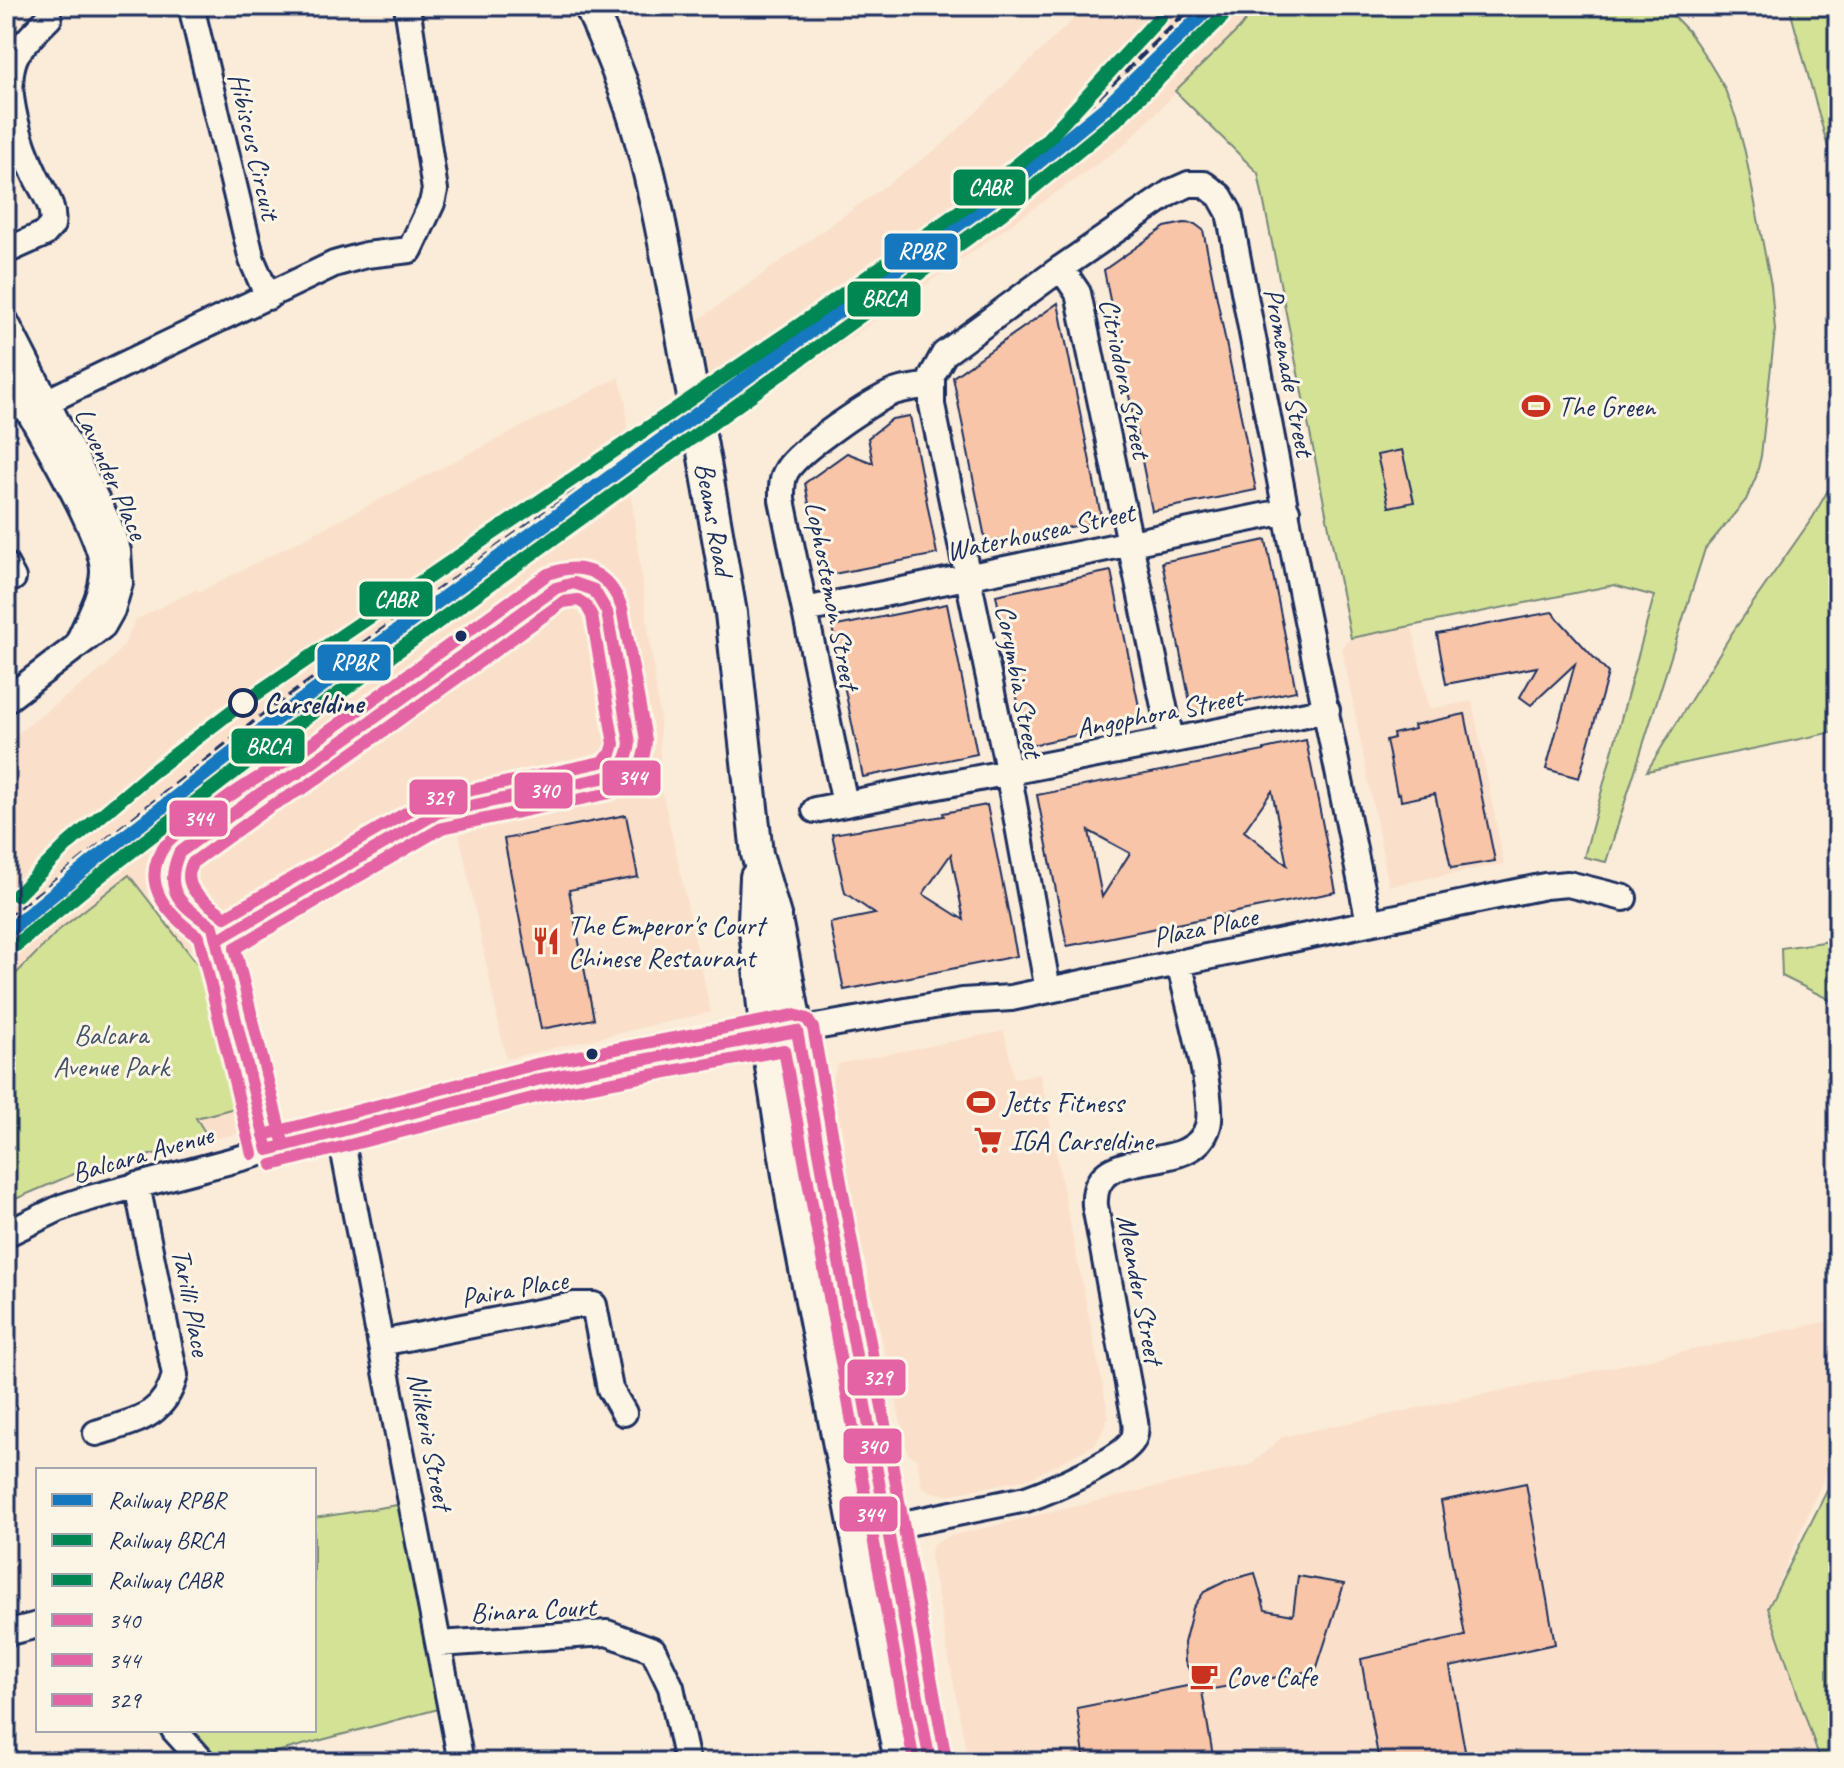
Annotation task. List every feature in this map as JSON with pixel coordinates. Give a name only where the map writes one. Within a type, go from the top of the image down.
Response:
[{"type":"main road","name":"Beams Road","points":[[590,6],[609,48],[635,122],[648,171],[705,463],[731,613],[757,854],[754,920],[766,1035],[793,1207],[900,1762]]},
{"type":"main road","name":"Beams Road","points":[[757,854],[776,919],[930,1762]]},
{"type":"street","name":"Hibiscus Circuit","points":[[191,6],[252,260],[268,297]]},
{"type":"street","points":[[25,405],[350,259],[410,250],[435,190],[407,6]]},
{"type":"street","points":[[6,251],[44,234],[52,225],[50,204],[15,126],[10,76],[16,56],[49,18]]},
{"type":"street","name":"Promenade Street","points":[[931,385],[934,367],[944,354],[1061,268],[1180,188],[1189,184],[1204,184],[1220,196],[1229,212],[1369,922]]},
{"type":"street","name":"Citriodora Street","points":[[1061,268],[1078,293],[1171,740]]},
{"type":"street","name":"Lavender Place","points":[[6,322],[25,405]]},
{"type":"street","name":"Lavender Place","points":[[6,371],[25,405],[109,524],[118,551],[120,583],[112,610],[103,626],[6,700]]},
{"type":"street","name":"Corymbia Street","points":[[931,385],[932,405],[1008,772],[1048,990]]},
{"type":"street","name":"Lophostemon Street","points":[[845,804],[782,500],[782,483],[787,470],[797,458],[887,395],[931,385]]},
{"type":"street","name":"Waterhousea Street","points":[[805,610],[1287,511]]},
{"type":"street","name":"Angophora Street","points":[[815,810],[1327,710]]},
{"type":"street","name":"Plaza Place","points":[[797,1031],[962,1001],[1011,998],[1545,886],[1568,884],[1624,898]]},
{"type":"street","name":"Meander Street","points":[[888,1527],[1026,1499],[1057,1487],[1117,1455],[1133,1441],[1135,1421],[1094,1192],[1110,1171],[1185,1151],[1202,1139],[1207,1129],[1210,1103],[1179,962]]},
{"type":"street","points":[[766,1035],[797,1031]]},
{"type":"street","name":"Balcara Avenue","points":[[6,1234],[62,1207],[137,1185],[541,1079],[766,1035]]},
{"type":"street","name":"Nilkerie Street","points":[[340,1132],[461,1762]]},
{"type":"street","name":"Tarilli Place","points":[[96,1433],[153,1413],[168,1396],[175,1375],[137,1185]]},
{"type":"street","name":"Paira Place","points":[[381,1343],[574,1305],[594,1305],[610,1389],[624,1413]]},
{"type":"street","points":[[6,1633],[36,1626]]},
{"type":"street","name":"Binara Court","points":[[439,1644],[607,1633],[653,1650],[671,1687],[687,1762]]},
{"type":"street","points":[[176,1732],[203,1762]]},
{"type":"shaded area","points":[[1087,6],[1257,6],[1239,29],[1124,145],[689,451],[668,342],[942,145]]},
{"type":"shaded area","points":[[619,377],[626,404],[628,473],[660,719],[660,781],[711,1012],[506,1059],[457,823],[404,835],[255,938],[188,951],[129,876],[59,930],[6,984],[6,742],[104,668],[124,645],[135,620],[197,589],[199,592]]},
{"type":"shaded area","points":[[1412,626],[1429,709],[1472,701],[1504,864],[1389,886],[1342,648],[1351,638]]},
{"type":"shaded area","points":[[1004,1031],[1014,1079],[1040,1074],[1109,1417],[1096,1444],[1031,1478],[947,1495],[928,1491],[922,1486],[917,1459],[908,1454],[842,1163],[845,1148],[832,1081],[838,1064]]},
{"type":"shaded area","points":[[235,1108],[240,1133],[210,1140],[195,1118]]},
{"type":"shaded area","points":[[1838,1319],[1838,1445],[1768,1607],[1821,1762],[968,1762],[930,1555],[933,1545],[947,1537],[1252,1464],[1282,1437]]},
{"type":"green space","name":"The Green","points":[[1257,6],[1664,6],[1688,31],[1724,87],[1745,152],[1771,285],[1775,330],[1761,456],[1746,500],[1705,549],[1606,862],[1584,857],[1654,596],[1614,585],[1351,638],[1258,173],[1175,91],[1239,29]]},
{"type":"green space","points":[[1789,6],[1838,6],[1838,184]]},
{"type":"green space","points":[[1838,472],[1838,731],[1647,771],[1732,633],[1813,517]]},
{"type":"green space","name":"Balcara Avenue Park","points":[[129,875],[199,966],[235,1108],[196,1118],[210,1140],[74,1174],[6,1203],[6,984],[59,930]]},
{"type":"green space","points":[[1838,940],[1838,1004],[1782,976],[1781,948]]},
{"type":"green space","points":[[1838,1469],[1838,1762],[1821,1762],[1768,1608]]},
{"type":"green space","points":[[404,1504],[442,1708],[239,1762],[222,1762],[196,1732],[316,1732],[316,1518]]},
{"type":"building","points":[[1195,224],[1203,230],[1256,490],[1152,511],[1104,270],[1165,227]]},
{"type":"building","points":[[1058,303],[1102,521],[986,543],[953,377]]},
{"type":"building","points":[[910,416],[937,554],[823,576],[805,483],[847,453],[873,463],[868,438],[892,419]]},
{"type":"building","points":[[1402,450],[1414,502],[1389,507],[1377,455]]},
{"type":"building","points":[[1266,540],[1296,691],[1192,712],[1162,562]]},
{"type":"building","points":[[1111,571],[1142,721],[1027,746],[996,595]]},
{"type":"building","points":[[947,604],[977,754],[863,777],[832,627]]},
{"type":"building","points":[[1552,612],[1608,673],[1579,778],[1546,769],[1575,664],[1531,705],[1520,697],[1537,667],[1446,684],[1437,634]]},
{"type":"building","points":[[1465,714],[1495,861],[1451,868],[1435,794],[1401,801],[1386,740],[1394,738],[1393,734],[1415,729],[1414,725]]},
{"type":"building","points":[[1306,740],[1336,892],[1067,946],[1037,795]],"holes":[[[1272,791],[1287,865],[1244,831]],[[1089,831],[1130,853],[1102,897]]]},
{"type":"building","points":[[987,805],[1017,956],[844,990],[830,923],[875,914],[845,893],[832,834],[944,816],[943,813]],"holes":[[[951,854],[964,920],[923,894]]]},
{"type":"building","points":[[626,815],[638,877],[569,890],[594,1019],[541,1029],[504,839]]},
{"type":"building","points":[[1526,1483],[1555,1644],[1450,1667],[1467,1762],[1379,1762],[1361,1659],[1465,1636],[1441,1501]]},
{"type":"building","points":[[1255,1573],[1265,1610],[1293,1615],[1298,1576],[1344,1584],[1316,1670],[1202,1691],[1214,1762],[1085,1762],[1077,1708],[1197,1684],[1185,1662],[1184,1643],[1193,1608],[1204,1592],[1226,1581]]},
{"type":"railway","points":[[6,920],[267,712],[952,215],[1072,123],[1193,6]]},
{"type":"rail line","name":"RPBR","points":[[6,933],[280,716],[991,201],[1105,108],[1211,6]]},
{"type":"rail line","name":"CABR","points":[[17,895],[69,843],[151,773],[237,707],[798,326],[963,209],[1045,142],[1160,17]]},
{"type":"rail line","name":"BRCA","points":[[16,945],[290,729],[1001,214],[1116,120],[1222,17]]},
{"type":"transit line","name":"344","points":[[235,948],[442,828],[610,793],[625,784],[640,765],[646,740],[622,608],[610,586],[602,578],[583,569],[572,568],[548,574],[290,759],[185,827],[166,844],[158,858],[156,885],[167,908],[199,937],[252,1154]]},
{"type":"transit line","name":"340","points":[[217,940],[437,813],[607,777],[617,771],[626,759],[630,743],[607,612],[594,590],[574,583],[556,588],[298,773],[262,792],[179,853],[174,867],[174,888],[184,904],[213,927],[268,1150]]},
{"type":"transit line","name":"329","points":[[578,600],[586,605],[592,616],[614,744],[611,754],[601,762],[430,799],[225,917],[192,888],[189,873],[192,863],[271,806],[307,786],[563,602],[578,600]]},
{"type":"transit line","name":"329","points":[[235,948],[284,1146]]},
{"type":"transit line","name":"329","points":[[264,1135],[537,1064],[794,1015],[807,1019],[813,1028],[946,1759]]},
{"type":"transit line","name":"340","points":[[268,1150],[541,1079],[797,1031],[930,1762]]},
{"type":"transit line","name":"344","points":[[272,1165],[544,1095],[784,1050],[914,1762]]},
{"type":"place","name":"The Green","points":[[1536,406]]},
{"type":"place","name":"Carseldine","points":[[243,703]]},
{"type":"place","name":"The Emperor's Court Chinese Restaurant","points":[[546,941]]},
{"type":"place","name":"Jetts Fitness","points":[[981,1102]]},
{"type":"place","name":"IGA Carseldine","points":[[988,1140]]},
{"type":"place","name":"Cove Cafe","points":[[1204,1676]]}]
